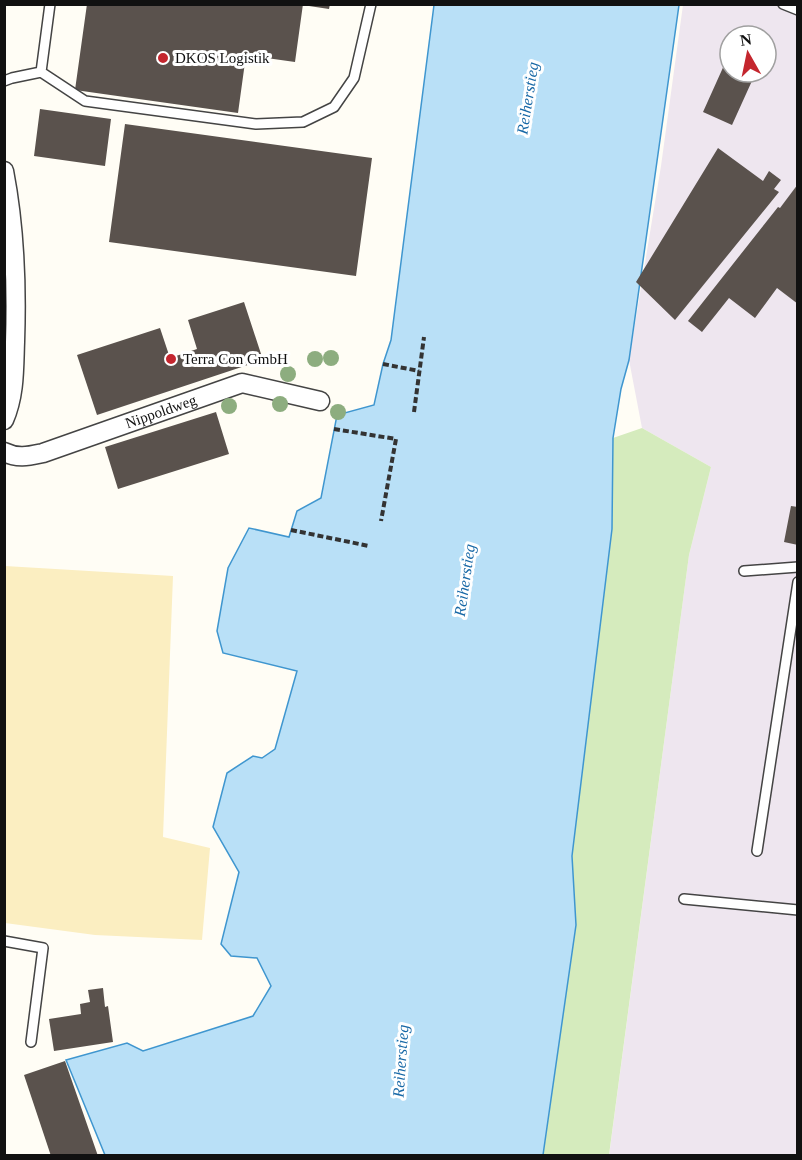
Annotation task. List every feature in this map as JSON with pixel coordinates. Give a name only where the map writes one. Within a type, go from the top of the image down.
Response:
[{"type":"street","points":[[4,171],[13,227],[17,305],[13,392],[4,420]]},
{"type":"street","name":"Nippoldweg","points":[[4,452],[12,456],[23,457],[43,453],[242,383],[320,401]]},
{"type":"lane","points":[[41,72],[50,4]]},
{"type":"lane","points":[[4,81],[41,72],[85,101],[256,124],[303,122],[334,107],[354,78],[371,4]]},
{"type":"lane","points":[[783,4],[798,10]]},
{"type":"lane","points":[[744,571],[798,567]]},
{"type":"lane","points":[[757,851],[798,582]]},
{"type":"lane","points":[[684,898],[798,910]]},
{"type":"lane","points":[[4,941],[43,948],[31,1042]]},
{"type":"path","points":[[414,412],[424,337]]},
{"type":"path","points":[[383,364],[419,371]]},
{"type":"path","points":[[334,429],[396,439],[381,521]]},
{"type":"path","points":[[291,530],[369,546]]},
{"type":"shaded area","points":[[683,5],[797,5],[797,1155],[609,1156],[689,555],[711,467],[642,428],[629,360],[661,166]]},
{"type":"green space","points":[[642,428],[711,467],[689,555],[609,1155],[543,1156],[576,925],[572,856],[612,529],[613,438]]},
{"type":"sand","points":[[5,566],[173,576],[163,837],[210,848],[202,940],[95,935],[5,923]]},
{"type":"water","name":"Reiherstieg","points":[[434,5],[679,5],[629,360],[621,389],[613,438],[612,529],[572,856],[576,925],[543,1155],[105,1155],[66,1060],[127,1043],[143,1051],[253,1016],[271,986],[257,958],[231,956],[221,944],[239,872],[213,827],[227,773],[253,756],[262,758],[275,749],[297,671],[223,653],[217,631],[228,568],[249,528],[289,537],[297,511],[321,498],[337,415],[374,405],[391,340]]},
{"type":"building","name":"DKOS Logistik","points":[[87,4],[303,4],[295,62],[246,55],[238,113],[75,90]]},
{"type":"building","points":[[309,4],[330,4],[329,9],[309,6]]},
{"type":"building","points":[[718,79],[718,84],[751,84],[732,125],[703,112]]},
{"type":"building","points":[[40,109],[111,119],[105,166],[34,156]]},
{"type":"building","points":[[125,124],[372,158],[356,276],[109,242]]},
{"type":"building","points":[[718,148],[763,181],[769,171],[781,180],[774,189],[779,192],[675,320],[636,282]]},
{"type":"building","points":[[798,184],[798,304],[777,288],[755,318],[729,298],[702,332],[688,321]]},
{"type":"building","name":"Terra Con GmbH","points":[[244,302],[263,360],[97,415],[77,355],[160,328],[170,358],[197,349],[188,320]]},
{"type":"building","points":[[216,412],[229,454],[118,489],[105,447]]},
{"type":"building","points":[[791,506],[798,507],[798,545],[784,542]]},
{"type":"building","points":[[103,988],[113,1042],[54,1051],[49,1019],[81,1014],[80,1004],[90,1002],[88,990]]},
{"type":"building","points":[[65,1061],[98,1156],[51,1156],[24,1075]]},
{"type":"place","name":"DKOS Logistik","points":[[163,58]]},
{"type":"place","name":"Terra Con GmbH","points":[[171,359]]}]
